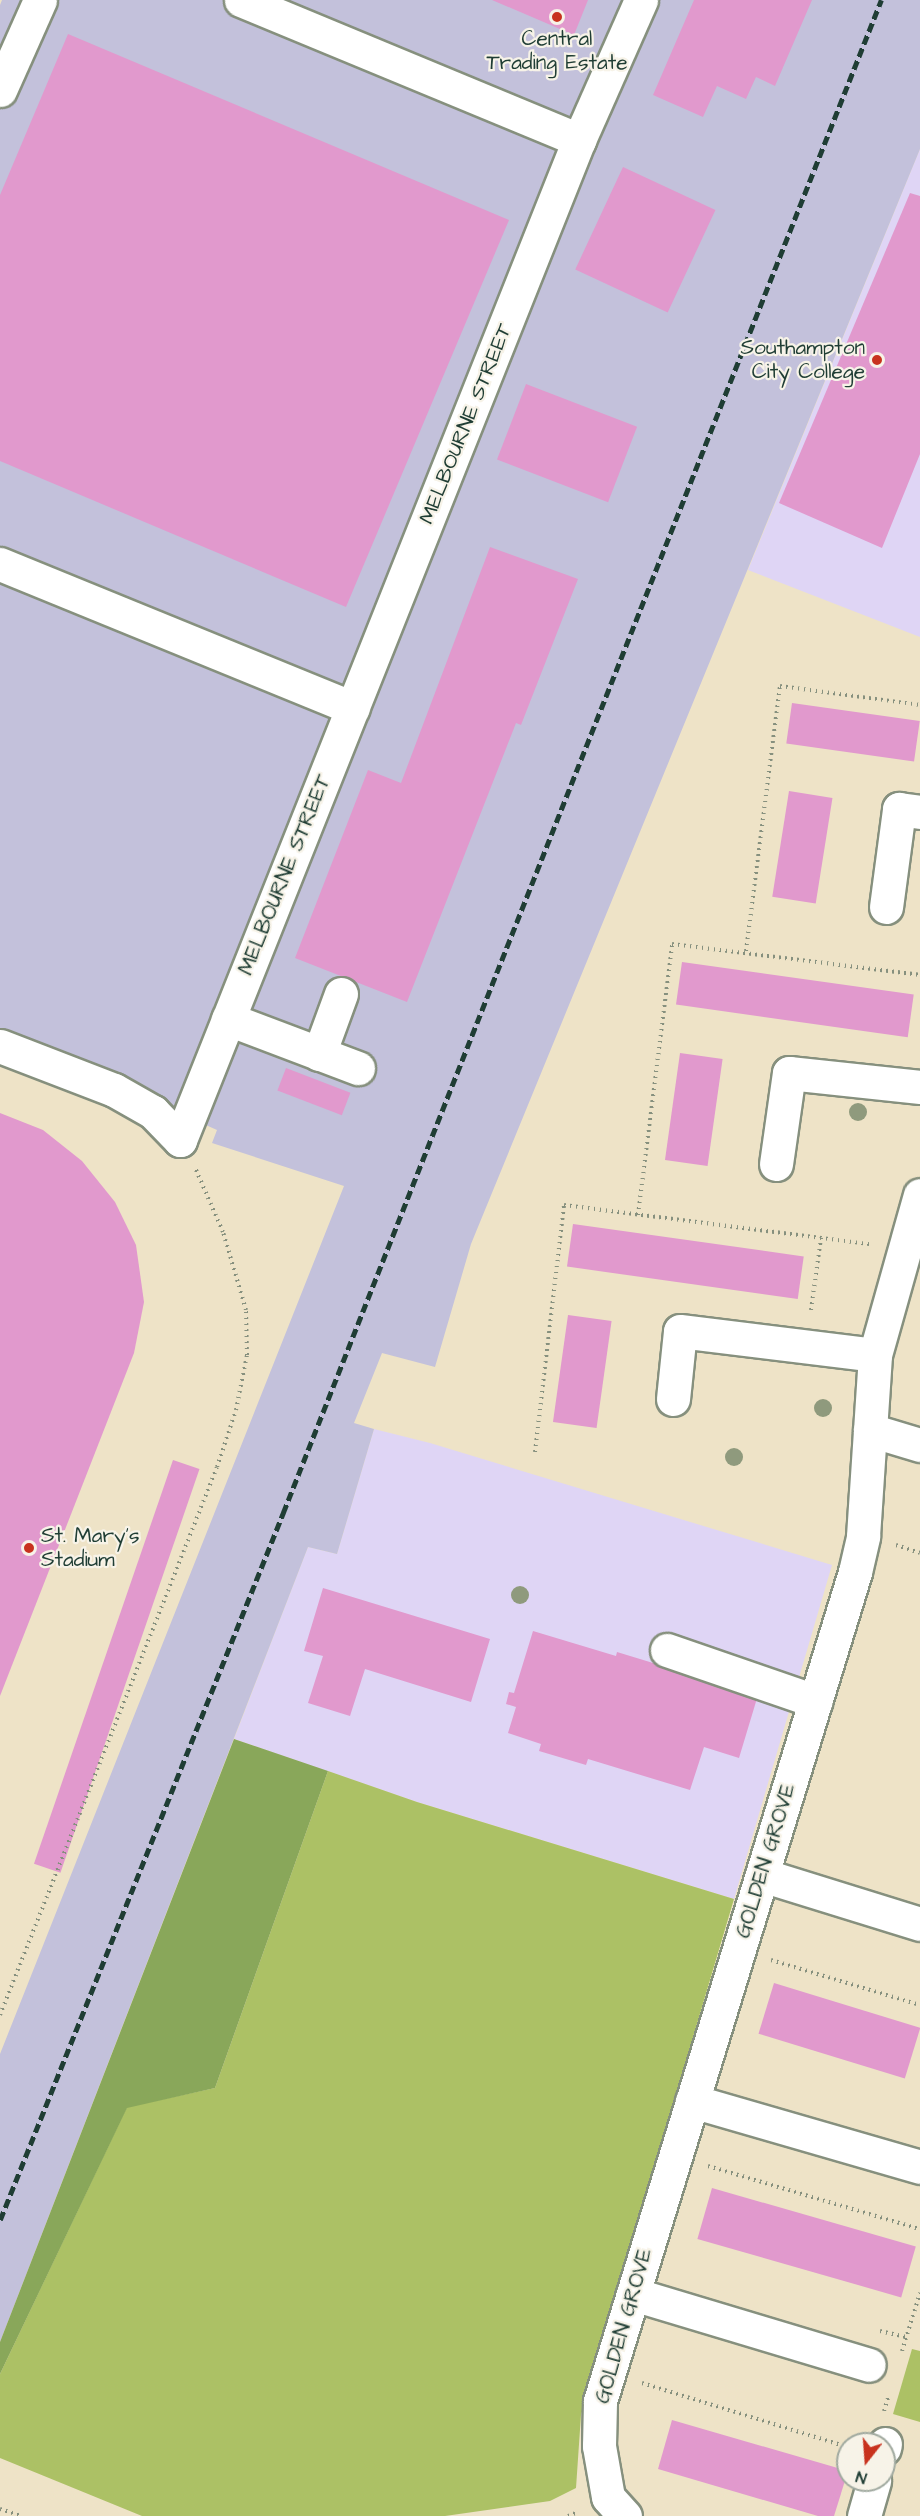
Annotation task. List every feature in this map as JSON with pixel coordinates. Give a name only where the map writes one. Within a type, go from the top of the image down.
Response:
[{"type":"street","points":[[0,90],[40,0]]},
{"type":"street","points":[[241,0],[579,140]]},
{"type":"street","name":"MELBOURNE STREET","points":[[180,1140],[579,140],[641,0]]},
{"type":"street","points":[[0,564],[352,708]]},
{"type":"street","points":[[886,907],[900,809],[920,812]]},
{"type":"street","points":[[319,1054],[342,994]]},
{"type":"street","points":[[223,1031],[319,1054],[358,1068]]},
{"type":"street","points":[[0,1046],[114,1090],[153,1112],[180,1140]]},
{"type":"street","points":[[776,1164],[789,1073],[920,1087]]},
{"type":"street","name":"GOLDEN GROVE","points":[[625,2516],[608,2498],[599,2446],[600,2401],[864,1536],[875,1354],[903,1248],[920,1195]]},
{"type":"street","points":[[673,1399],[680,1331],[875,1354]]},
{"type":"street","points":[[870,1430],[920,1445]]},
{"type":"street","points":[[667,1650],[815,1701]]},
{"type":"street","points":[[762,1875],[920,1924]]},
{"type":"street","points":[[692,2101],[920,2167]]},
{"type":"street","points":[[633,2294],[869,2365]]},
{"type":"street","points":[[864,2516],[871,2492]]},
{"type":"path","points":[[746,951],[780,686],[920,705]]},
{"type":"path","points":[[638,1215],[672,944],[746,951],[920,975]]},
{"type":"path","points":[[0,2015],[217,1467],[236,1410],[247,1355],[246,1310],[224,1232],[205,1186],[180,1140]]},
{"type":"path","points":[[535,1452],[564,1206],[903,1248]]},
{"type":"path","points":[[811,1310],[821,1238]]},
{"type":"path","points":[[739,1950],[920,2005]]},
{"type":"path","points":[[675,2156],[920,2229]]},
{"type":"path","points":[[608,2373],[836,2443]]},
{"type":"path","points":[[0,2509],[21,2516]]},
{"type":"shaded area","name":"Central Trading Estate","points":[[2,0],[920,0],[920,149],[471,1244],[435,1367],[382,1353],[354,1423],[374,1429],[337,1554],[308,1547],[0,2342],[0,2054],[344,1186],[212,1143],[217,1130],[132,1092],[0,1041],[0,5]]},
{"type":"shaded area","name":"Southampton City College","points":[[920,149],[920,637],[748,570]]},
{"type":"shaded area","points":[[374,1429],[430,1443],[832,1565],[734,1899],[417,1802],[234,1739],[308,1547],[337,1554]]},
{"type":"green space","points":[[234,1739],[328,1771],[215,2088],[127,2108],[0,2374],[0,2342]]},
{"type":"green space","points":[[328,1771],[417,1802],[734,1899],[581,2415],[576,2488],[550,2501],[445,2516],[142,2516],[0,2458],[0,2374],[127,2107],[215,2088]]},
{"type":"green space","points":[[912,2349],[920,2351],[920,2422],[893,2414]]},
{"type":"building","name":"Central Trading Estate","points":[[492,0],[588,0],[574,35]]},
{"type":"building","points":[[694,0],[812,0],[775,86],[756,77],[746,99],[717,86],[703,117],[653,95]]},
{"type":"building","points":[[68,34],[509,220],[346,607],[0,461],[0,195]]},
{"type":"building","points":[[623,167],[715,210],[668,313],[575,269]]},
{"type":"building","name":"Southampton City College","points":[[910,193],[920,196],[920,454],[882,548],[779,503]]},
{"type":"building","points":[[526,384],[637,427],[608,502],[497,460]]},
{"type":"building","points":[[490,547],[578,579],[521,725],[516,723],[407,1002],[295,958],[368,770],[401,783]]},
{"type":"building","points":[[792,703],[920,721],[914,762],[786,744]]},
{"type":"building","points":[[789,791],[832,798],[816,904],[772,897]]},
{"type":"building","points":[[682,962],[914,995],[908,1037],[676,1005]]},
{"type":"building","points":[[680,1053],[723,1059],[708,1166],[665,1160]]},
{"type":"building","points":[[286,1068],[350,1093],[342,1115],[277,1090]]},
{"type":"building","name":"St. Mary's Stadium","points":[[0,1113],[43,1130],[82,1161],[115,1202],[136,1245],[144,1302],[134,1353],[0,1696]]},
{"type":"building","points":[[573,1224],[804,1256],[798,1299],[567,1267]]},
{"type":"building","points":[[568,1315],[612,1321],[597,1428],[553,1422]]},
{"type":"building","points":[[173,1460],[199,1469],[60,1873],[34,1864]]},
{"type":"building","points":[[323,1588],[490,1639],[471,1702],[365,1669],[350,1716],[308,1703],[323,1656],[304,1651]]},
{"type":"building","points":[[533,1631],[616,1656],[617,1652],[758,1695],[739,1758],[704,1747],[690,1790],[588,1759],[586,1765],[539,1751],[541,1744],[508,1733],[516,1707],[506,1704],[509,1692],[514,1693]]},
{"type":"building","points":[[774,1983],[920,2028],[905,2078],[759,2034]]},
{"type":"building","points":[[712,2188],[916,2246],[901,2297],[697,2239]]},
{"type":"building","points":[[672,2420],[836,2468],[836,2492],[841,2492],[834,2516],[818,2516],[658,2469]]},
{"type":"railway","points":[[0,2220],[283,1513],[881,0]]},
{"type":"place","name":"Central Trading Estate","points":[[557,17]]},
{"type":"place","name":"Southampton City College","points":[[877,360]]},
{"type":"place","name":"St. Mary's Stadium","points":[[29,1548]]}]
